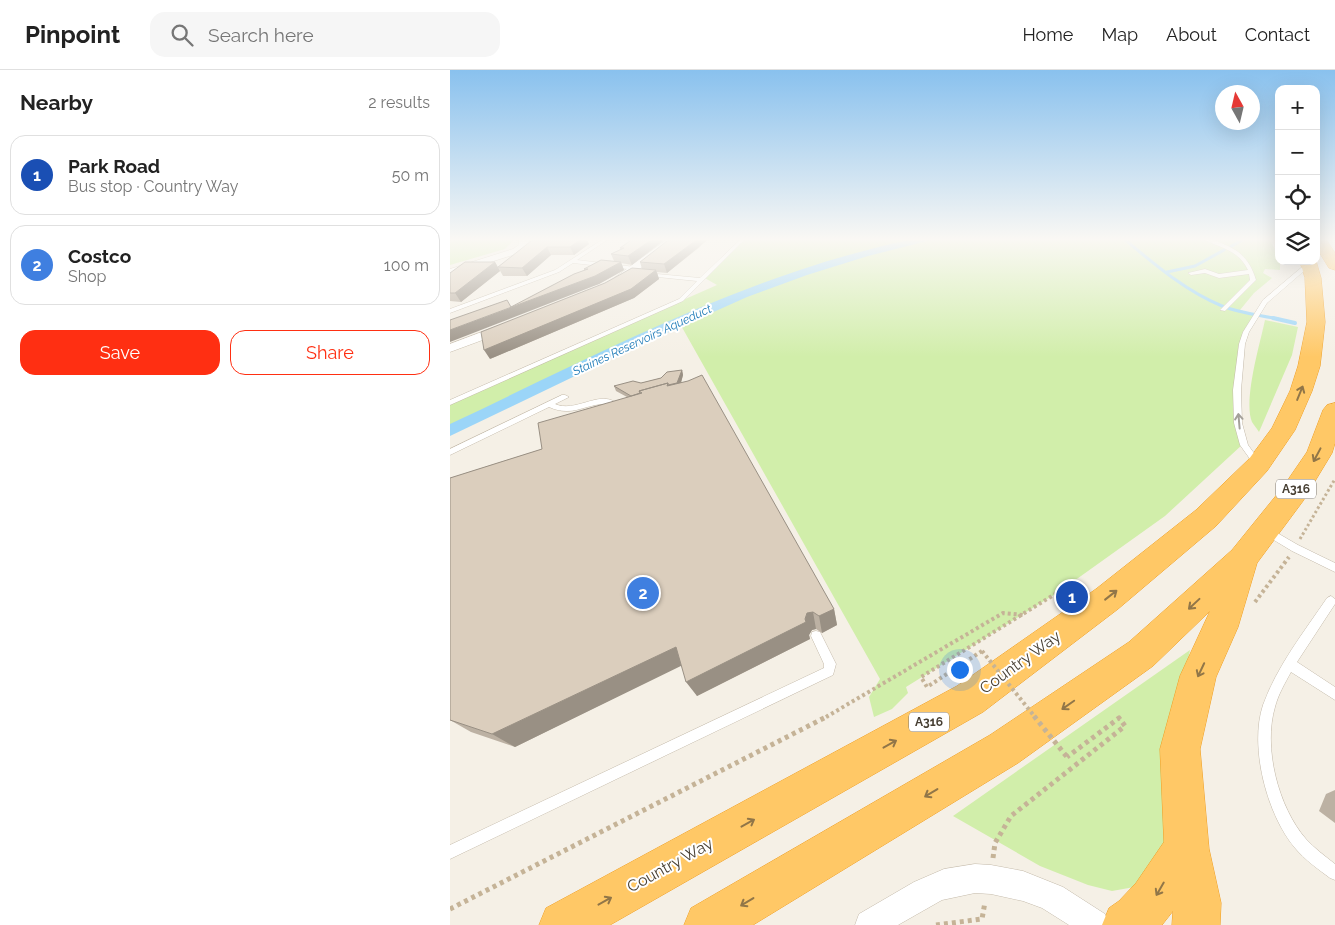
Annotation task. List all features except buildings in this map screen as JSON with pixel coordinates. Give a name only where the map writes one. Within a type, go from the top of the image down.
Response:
[{"type":"highway","name":"Country Way","points":[[563,925],[970,699],[1107,599],[1206,518],[1258,465],[1283,430],[1301,392],[1309,366],[1316,322],[1313,278]]},
{"type":"highway","name":"A316","points":[[708,925],[1004,749],[1141,654],[1243,559],[1293,494],[1318,453],[1335,410]]},
{"type":"highway","points":[[1201,915],[1187,849],[1180,749],[1198,676],[1222,627],[1243,559]]},
{"type":"highway","points":[[1097,923],[1138,918],[1154,899],[1170,871],[1187,849]]},
{"type":"street","points":[[604,288],[621,278]]},
{"type":"street","points":[[450,348],[514,324]]},
{"type":"street","points":[[870,925],[905,902],[944,884],[972,878],[1016,883],[1066,905],[1097,923]]},
{"type":"lane","points":[[450,311],[539,278]]},
{"type":"lane","points":[[684,278],[700,280]]},
{"type":"lane","points":[[450,403],[680,300],[702,278]]},
{"type":"lane","points":[[1223,310],[1253,280],[1252,278]]},
{"type":"lane","points":[[1258,465],[1243,444],[1238,425],[1240,354],[1245,333],[1255,320],[1260,308],[1274,293],[1295,278]]},
{"type":"lane","points":[[450,452],[548,404],[566,398]]},
{"type":"lane","points":[[548,404],[559,410],[570,411],[600,400],[611,402],[615,415],[625,412]]},
{"type":"lane","points":[[1266,530],[1295,548],[1335,568]]},
{"type":"lane","points":[[1331,601],[1289,664],[1268,708],[1264,747],[1272,790],[1282,818],[1300,843],[1335,873]]},
{"type":"lane","points":[[450,852],[829,671],[830,664],[816,636]]},
{"type":"lane","points":[[1289,664],[1335,694]]},
{"type":"path","points":[[1252,607],[1295,548],[1335,479]]},
{"type":"path","points":[[1010,816],[1125,726],[1119,718],[1067,757],[982,651],[927,687],[921,677],[1060,591]]},
{"type":"path","points":[[450,909],[826,717],[1003,613],[1023,614]]},
{"type":"green space","points":[[705,278],[1272,278],[1254,293],[1240,310],[1257,315],[1245,333],[1237,389],[1243,444],[1165,516],[1060,591],[906,687],[908,693],[892,709],[874,717],[869,697],[880,679],[679,322],[450,431],[450,403],[717,285]]},
{"type":"green space","points":[[1265,320],[1298,327],[1292,355],[1259,432],[1252,422],[1250,400],[1253,372]]},
{"type":"green space","points":[[1190,650],[1170,752],[1167,844],[1140,886],[1112,891],[1088,885],[1040,866],[953,816]]},
{"type":"waterway","name":"Staines Reservoirs Aqueduct","points":[[450,431],[683,320],[790,278]]},
{"type":"waterway","points":[[1173,278],[1195,293],[1222,306],[1278,319]]},
{"type":"waterway","points":[[1273,318],[1295,323]]},
{"type":"place","name":"Costco","points":[[643,593]]},
{"type":"place","name":"Park Road","points":[[1072,597]]}]
